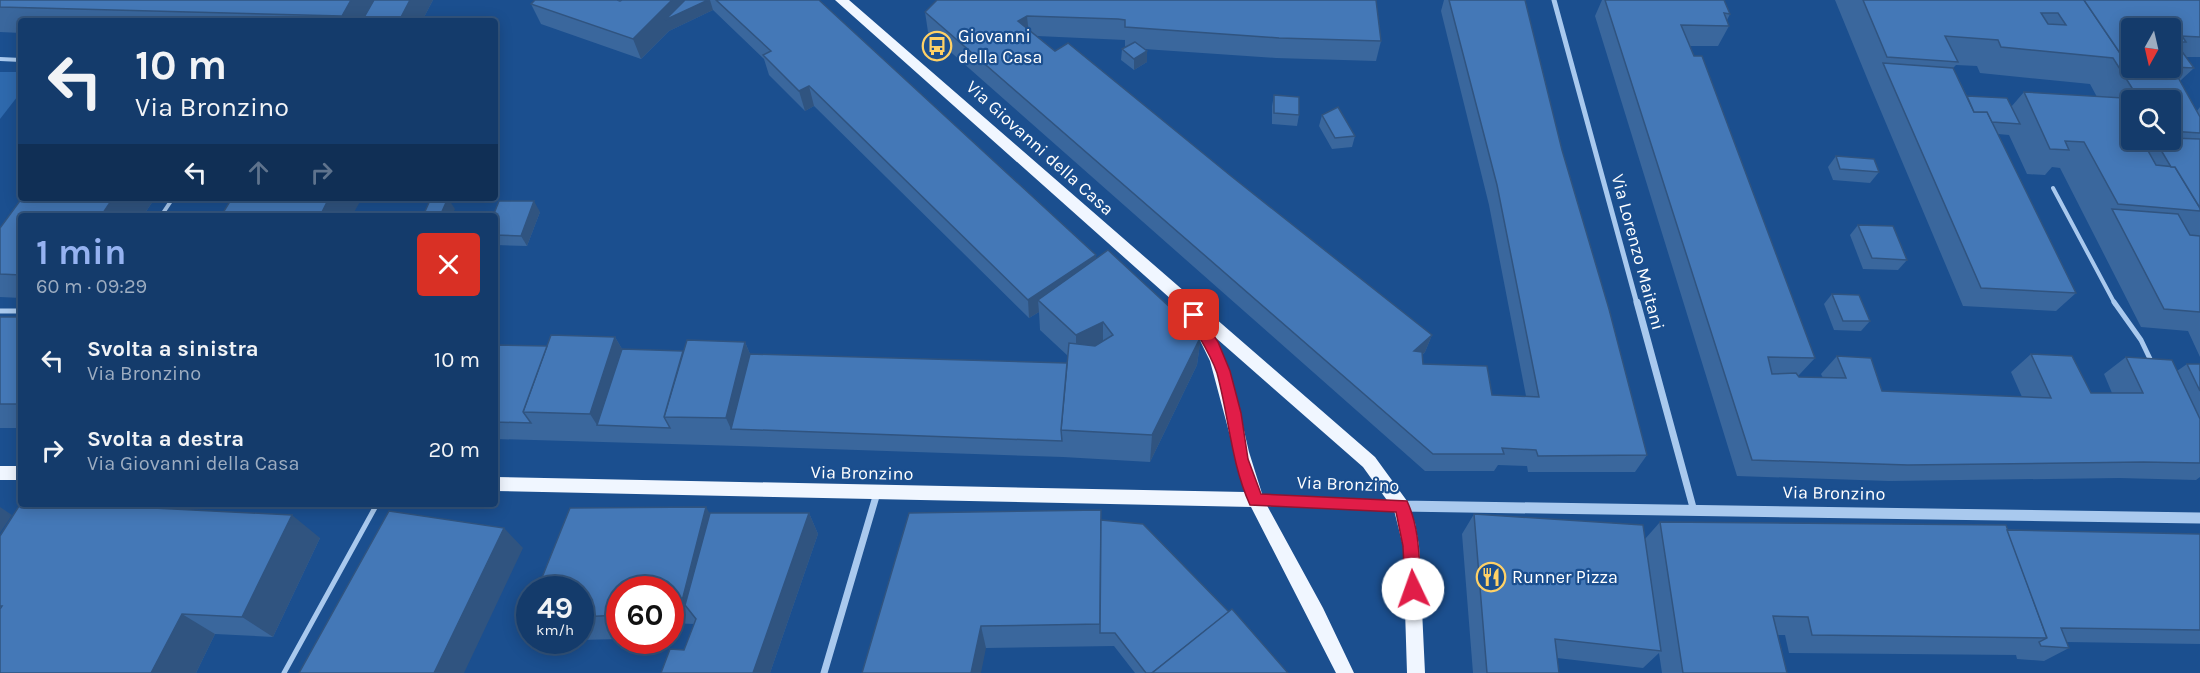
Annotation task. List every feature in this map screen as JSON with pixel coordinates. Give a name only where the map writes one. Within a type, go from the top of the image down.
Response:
[{"type":"main road","name":"Via Giovanni della Casa","points":[[840,0],[911,59],[1185,303],[1370,462],[1401,506],[1407,523],[1411,546],[1416,673]]},
{"type":"main road","name":"Via Giovanni della Casa","points":[[1185,303],[1213,346],[1223,371],[1234,413],[1241,459],[1256,500],[1345,673]]},
{"type":"main road","points":[[0,473],[18,473]]},
{"type":"main road","name":"Via Bronzino","points":[[498,484],[1256,500]]},
{"type":"street","name":"Via Lorenzo Maitani","points":[[1554,0],[1694,511]]},
{"type":"street","points":[[824,673],[878,492]]},
{"type":"street","name":"Via Bronzino","points":[[1256,500],[1401,506],[2200,518]]},
{"type":"lane","points":[[0,59],[18,60]]},
{"type":"lane","points":[[2053,188],[2116,306],[2142,340],[2156,372]]},
{"type":"lane","points":[[0,311],[18,311]]},
{"type":"lane","points":[[284,673],[375,507]]},
{"type":"shaded area","points":[[0,72],[18,72],[18,96],[0,119]]},
{"type":"building","points":[[0,0],[351,0],[342,16],[0,7]]},
{"type":"building","points":[[374,0],[410,0],[401,18],[364,18]]},
{"type":"building","points":[[535,0],[672,0],[633,39],[531,4]]},
{"type":"building","points":[[685,0],[708,0],[665,20]]},
{"type":"building","points":[[716,0],[819,0],[1096,255],[1028,300],[809,86],[799,91],[763,55],[771,51]]},
{"type":"building","points":[[937,0],[1376,0],[1381,41],[1279,38],[1125,27],[1125,20],[1118,19],[1027,16],[1018,21],[1055,51],[1068,43],[1432,335],[1414,351],[1422,352],[1423,364],[1487,366],[1492,395],[1539,397],[1497,185],[1449,0],[1525,0],[1562,150],[1609,309],[1647,455],[1538,456],[1536,450],[1502,448],[1504,454],[1433,454],[925,12]]},
{"type":"building","points":[[1605,0],[1724,0],[1730,14],[1724,13],[1729,26],[1681,25],[1694,56],[1702,56],[1815,358],[1768,357],[1772,374],[1796,373],[1799,377],[1846,378],[1837,356],[1871,358],[1882,391],[2051,398],[2031,354],[2072,356],[2091,393],[2143,393],[2126,357],[2172,360],[2200,419],[2200,463],[1908,465],[1752,460]]},
{"type":"building","points":[[1863,0],[2084,0],[2121,55],[2121,71],[2113,58],[2001,47],[1998,40],[1945,36],[1958,62],[1887,57]],"holes":[[[2041,13],[2058,13],[2066,25],[2048,24]]]},
{"type":"building","points":[[2084,0],[2200,0],[2200,37],[2182,36],[2186,42],[2181,42],[2181,18],[2121,18],[2121,55]]},
{"type":"building","points":[[1135,42],[1147,51],[1134,59],[1122,49]]},
{"type":"building","points":[[2181,50],[2194,68],[2181,67]]},
{"type":"building","points":[[1883,63],[1953,68],[1974,112],[1987,112],[2076,293],[1981,288]]},
{"type":"building","points":[[2126,78],[2178,78],[2200,117],[2200,133],[2181,132],[2181,90],[2133,90]]},
{"type":"building","points":[[2024,92],[2121,98],[2121,150],[2148,150],[2156,165],[2175,167],[2200,211],[2118,204],[2084,142],[2065,141],[2069,150],[2050,149]]},
{"type":"building","points":[[1274,95],[1299,97],[1299,115],[1274,113]]},
{"type":"building","points":[[1967,96],[2007,98],[2020,124],[1992,122],[1987,112],[1974,112]]},
{"type":"building","points":[[1338,107],[1355,136],[1335,138],[1322,115]]},
{"type":"building","points":[[2181,138],[2200,139],[2200,208],[2175,167],[2171,167],[2161,150],[2181,150]]},
{"type":"building","points":[[1836,156],[1874,159],[1879,172],[1840,169]]},
{"type":"building","points":[[20,201],[111,201],[103,213],[18,213],[18,275],[0,274],[0,228]]},
{"type":"building","points":[[230,201],[328,201],[322,213],[223,213]]},
{"type":"building","points":[[430,201],[447,201],[441,213],[424,213]]},
{"type":"building","points":[[499,201],[534,201],[521,236],[498,235],[498,213],[494,213]]},
{"type":"building","points":[[2112,209],[2178,214],[2190,235],[2200,236],[2200,312],[2164,309]]},
{"type":"building","points":[[1858,225],[1893,226],[1907,260],[1872,258]]},
{"type":"building","points":[[1108,250],[1201,336],[1152,435],[1061,430],[1069,343],[1095,346],[1113,335],[1103,322],[1076,335],[1038,300]]},
{"type":"building","points":[[1832,294],[1859,295],[1870,321],[1843,321]]},
{"type":"building","points":[[0,317],[18,317],[18,404],[0,404]]},
{"type":"building","points":[[551,335],[615,337],[590,414],[523,412]]},
{"type":"building","points":[[687,340],[745,342],[726,418],[664,417]]},
{"type":"building","points":[[498,345],[547,346],[523,412],[531,423],[498,422]]},
{"type":"building","points":[[622,349],[683,351],[664,417],[670,428],[597,425]]},
{"type":"building","points":[[750,354],[1067,363],[1062,441],[731,429]]},
{"type":"building","points":[[2187,364],[2200,364],[2200,391]]},
{"type":"building","points":[[18,507],[133,507],[292,515],[242,617],[182,614],[151,673],[0,673],[0,609],[2,606],[0,606],[0,536]]},
{"type":"building","points":[[706,507],[684,593],[684,576],[606,576],[606,616],[594,616],[594,576],[543,576],[570,508]]},
{"type":"building","points":[[1101,510],[1100,624],[981,626],[971,673],[862,673],[909,513]]},
{"type":"building","points":[[389,511],[504,528],[434,673],[299,673]]},
{"type":"building","points":[[710,513],[809,513],[753,673],[661,673],[668,654],[684,654],[696,619],[685,605]]},
{"type":"building","points":[[1474,514],[1643,525],[1661,651],[1555,639],[1559,673],[1487,673]]},
{"type":"building","points":[[1101,520],[1143,524],[1229,612],[1152,673],[1146,673],[1115,633],[1100,633]]},
{"type":"building","points":[[1660,522],[2006,525],[2047,638],[1812,635],[1808,617],[1773,616],[1787,673],[1683,673]]},
{"type":"building","points":[[2007,530],[2200,534],[2200,630],[2061,628],[2069,648],[2041,646],[2039,642],[2047,638]]},
{"type":"building","points":[[1232,609],[1288,673],[1152,673]]},
{"type":"place","name":"Giovanni della Casa","points":[[937,46]]},
{"type":"place","name":"Runner Pizza","points":[[1491,577]]},
{"type":"route","points":[[1194,315],[1213,346],[1223,371],[1234,413],[1241,459],[1256,500],[1401,506],[1411,546],[1413,589]]}]
